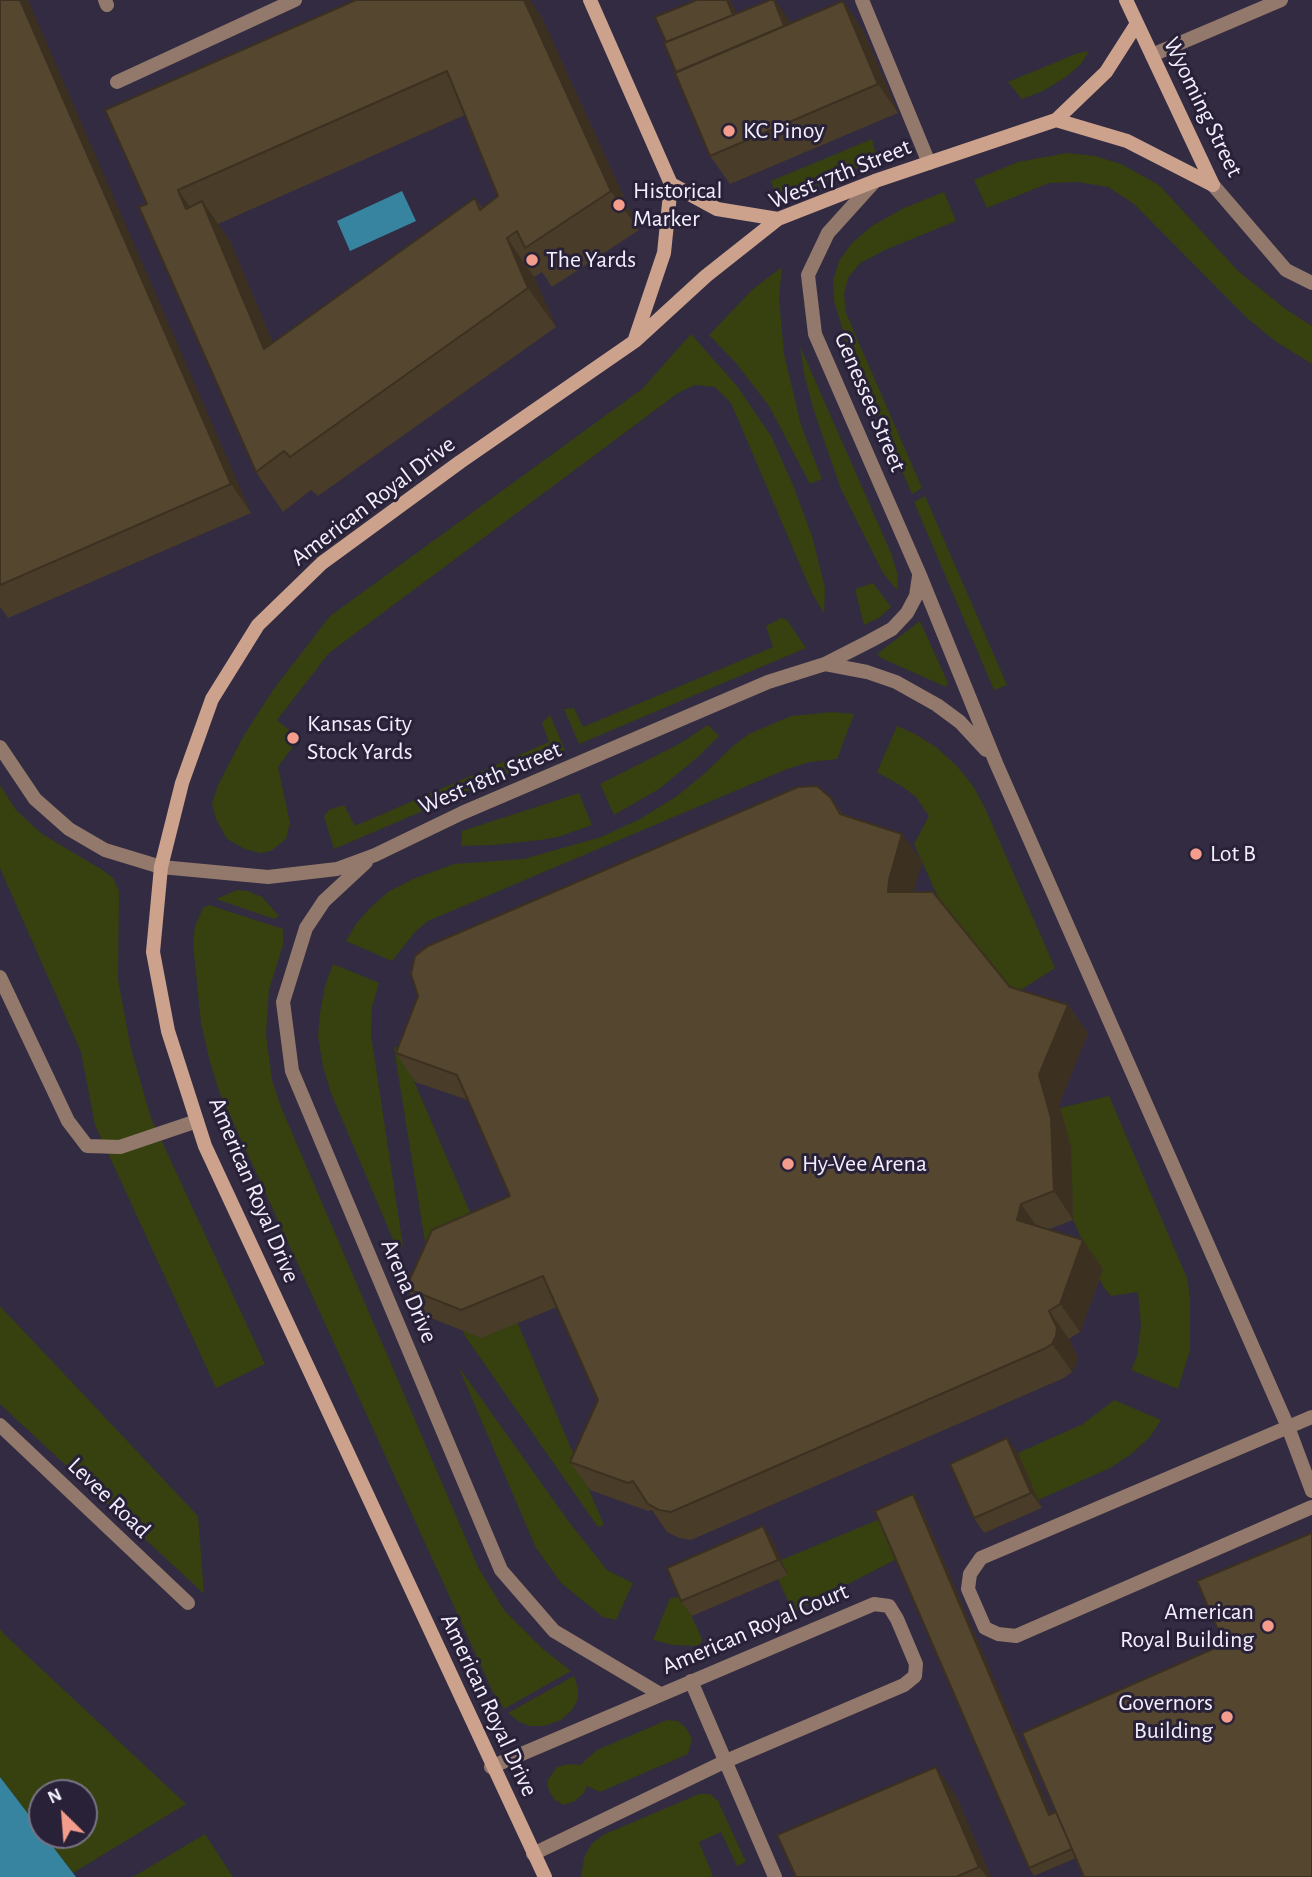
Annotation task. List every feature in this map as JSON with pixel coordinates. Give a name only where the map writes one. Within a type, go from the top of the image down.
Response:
[{"type":"main road","points":[[590,0],[671,184],[664,253],[635,341]]},
{"type":"main road","name":"Wyoming Street","points":[[1126,0],[1213,185]]},
{"type":"main road","points":[[1136,24],[1106,72],[1056,120],[1128,141],[1213,185]]},
{"type":"main road","name":"West 17th Street","points":[[635,341],[706,276],[778,219],[875,181],[1056,120]]},
{"type":"main road","points":[[671,184],[718,209],[778,219]]},
{"type":"main road","name":"American Royal Drive","points":[[545,1877],[491,1767],[205,1146],[168,1031],[153,952],[161,867],[182,783],[212,699],[258,625],[322,563],[460,462],[635,341]]},
{"type":"street","points":[[117,82],[295,0]]},
{"type":"street","points":[[862,0],[929,163]]},
{"type":"street","points":[[1152,55],[1280,0]]},
{"type":"street","name":"Genessee Street","points":[[875,181],[828,233],[808,275],[815,334],[919,573],[996,763]]},
{"type":"street","name":"Wyoming Street","points":[[1213,185],[1286,270],[1312,283]]},
{"type":"street","name":"West 18th Street","points":[[0,747],[35,799],[69,829],[105,850],[161,867],[268,877],[337,869],[375,855],[451,818],[768,682],[825,664],[892,629],[907,613],[916,596],[919,573]]},
{"type":"street","name":"West 18th Street","points":[[825,664],[867,671],[896,682],[937,705],[977,738],[996,763]]},
{"type":"street","points":[[996,763],[1288,1427],[1312,1491]]},
{"type":"street","name":"Arena Drive","points":[[375,855],[324,901],[306,928],[283,1002],[292,1071],[501,1570],[554,1632],[660,1694]]},
{"type":"street","points":[[0,976],[68,1121],[87,1146],[120,1147],[197,1121]]},
{"type":"street","points":[[1312,1417],[981,1558],[970,1574],[968,1589],[985,1628],[998,1634],[1016,1636],[1312,1507]]},
{"type":"street","name":"Levee Road","points":[[0,1424],[188,1603]]},
{"type":"street","name":"American Royal Court","points":[[491,1767],[874,1604],[889,1606],[916,1664],[915,1676],[904,1685],[726,1761],[533,1854]]},
{"type":"street","points":[[691,1681],[775,1877]]},
{"type":"green space","points":[[1089,51],[1081,64],[1043,91],[1022,99],[1008,82],[1078,53]]},
{"type":"green space","points":[[872,139],[877,160],[778,201],[771,181]]},
{"type":"green space","points":[[1067,153],[1095,156],[1121,164],[1159,185],[1238,271],[1312,326],[1312,364],[1275,341],[1247,318],[1134,204],[1108,187],[1077,182],[1049,183],[987,208],[974,180],[1018,162]]},
{"type":"green space","points":[[944,192],[956,221],[860,263],[848,278],[844,294],[846,313],[922,488],[912,494],[847,344],[834,301],[833,280],[839,261],[851,244],[872,226],[904,208]]},
{"type":"green space","points":[[782,267],[779,298],[784,354],[801,425],[822,479],[810,484],[769,406],[736,363],[709,335],[752,290]]},
{"type":"green space","points":[[691,334],[737,386],[771,436],[812,536],[825,588],[824,614],[812,593],[731,403],[715,387],[695,385],[678,393],[329,653],[277,720],[296,736],[297,741],[278,767],[290,823],[286,839],[271,851],[260,853],[245,849],[227,839],[216,819],[212,804],[218,785],[243,737],[273,690],[330,616],[642,389]]},
{"type":"green space","points":[[800,346],[891,553],[898,576],[897,590],[883,573],[841,489],[814,411]]},
{"type":"green space","points":[[925,496],[1007,685],[994,690],[914,502]]},
{"type":"green space","points":[[873,583],[891,607],[879,618],[864,625],[855,589]]},
{"type":"green space","points":[[781,618],[787,620],[806,648],[579,744],[564,709],[574,708],[583,727],[773,647],[766,626]]},
{"type":"green space","points":[[920,621],[948,683],[946,687],[877,654]]},
{"type":"green space","points":[[832,712],[854,714],[837,759],[810,762],[787,769],[428,921],[415,932],[392,961],[346,941],[369,909],[388,892],[413,879],[454,864],[524,859],[601,837],[640,819],[677,796],[749,734],[791,716]]},
{"type":"green space","points":[[550,715],[565,750],[334,849],[324,816],[329,810],[344,805],[355,826],[549,742],[542,723]]},
{"type":"green space","points":[[708,725],[719,736],[699,756],[659,789],[614,815],[600,784],[679,744]]},
{"type":"green space","points":[[897,726],[936,747],[957,766],[973,786],[1055,968],[1013,995],[942,906],[914,844],[929,816],[916,797],[877,772]]},
{"type":"green space","points":[[0,785],[16,810],[42,834],[101,869],[113,878],[119,891],[118,979],[131,1049],[151,1118],[265,1364],[216,1388],[95,1125],[81,1052],[0,868]]},
{"type":"green space","points":[[579,793],[592,825],[558,837],[540,840],[461,846],[462,831]]},
{"type":"green space","points":[[237,890],[262,897],[279,916],[274,919],[216,899]]},
{"type":"green space","points":[[209,905],[283,929],[283,945],[269,990],[266,1034],[272,1080],[281,1107],[478,1567],[504,1610],[543,1649],[571,1671],[504,1709],[493,1692],[219,1091],[201,1023],[193,944],[195,926],[203,908]]},
{"type":"green space","points":[[333,964],[379,983],[372,1007],[371,1035],[403,1246],[397,1249],[331,1093],[323,1067],[318,1036],[320,1013]]},
{"type":"green space","points":[[399,1046],[604,1525],[598,1527],[465,1336],[425,1242],[394,1048]]},
{"type":"green space","points":[[1109,1096],[1187,1278],[1190,1298],[1190,1350],[1178,1389],[1131,1370],[1137,1356],[1141,1326],[1138,1292],[1111,1296],[1104,1288],[1073,1220],[1071,1147],[1060,1108]]},
{"type":"green space","points":[[0,1306],[198,1516],[204,1594],[0,1404]]},
{"type":"green space","points":[[458,1366],[569,1522],[607,1570],[633,1583],[616,1620],[603,1617],[561,1583],[536,1548]]},
{"type":"green space","points":[[1114,1400],[1161,1420],[1149,1438],[1110,1468],[1038,1500],[1018,1453],[1083,1424]]},
{"type":"green space","points":[[880,1519],[897,1559],[793,1612],[778,1579],[788,1574],[781,1560]]},
{"type":"green space","points":[[683,1597],[702,1639],[701,1643],[696,1646],[673,1645],[653,1640],[670,1598]]},
{"type":"green space","points":[[0,1629],[186,1804],[73,1873],[55,1849],[98,1849],[98,1779],[28,1779],[28,1814],[0,1777]]},
{"type":"green space","points":[[574,1676],[578,1699],[572,1710],[561,1720],[544,1726],[529,1726],[508,1713]]},
{"type":"green space","points":[[667,1720],[678,1721],[686,1728],[692,1738],[688,1754],[600,1792],[587,1786],[575,1801],[564,1805],[555,1800],[549,1791],[547,1781],[557,1767],[580,1765],[597,1750]]},
{"type":"green space","points":[[699,1794],[710,1794],[718,1801],[746,1862],[737,1866],[721,1832],[699,1842],[713,1876],[581,1877],[584,1858],[592,1843],[605,1834]]},
{"type":"green space","points":[[205,1834],[233,1877],[133,1877]]},
{"type":"water","points":[[402,191],[416,221],[350,251],[337,221]]},
{"type":"water","points":[[0,1777],[28,1814],[28,1849],[55,1849],[76,1877],[0,1877]]},
{"type":"building","points":[[0,0],[20,0],[231,484],[0,585]]},
{"type":"building","name":"The Yards","points":[[356,0],[524,0],[611,191],[525,248],[517,231],[507,238],[528,288],[290,457],[284,451],[256,472],[139,207],[147,204],[105,110]],"holes":[[[447,71],[498,196],[480,210],[475,198],[264,349],[202,201],[186,209],[178,190]]]},
{"type":"building","points":[[697,0],[727,0],[733,15],[666,42],[655,17]]},
{"type":"building","points":[[774,0],[784,26],[676,72],[664,43]]},
{"type":"building","points":[[843,1],[878,84],[710,156],[675,73]]},
{"type":"building","name":"Hy-Vee Arena","points":[[817,786],[831,798],[840,814],[902,834],[888,892],[933,892],[1010,987],[1068,1005],[1039,1075],[1051,1118],[1054,1191],[1021,1204],[1017,1220],[1083,1240],[1060,1304],[1049,1311],[1057,1328],[1052,1344],[671,1512],[659,1510],[648,1504],[633,1481],[628,1483],[570,1462],[598,1400],[543,1276],[461,1310],[406,1288],[432,1230],[510,1196],[457,1075],[396,1053],[418,996],[411,974],[415,956],[428,946],[798,787]]},
{"type":"building","points":[[1007,1438],[1031,1493],[974,1518],[950,1464]]},
{"type":"building","points":[[913,1494],[1049,1815],[1056,1812],[1072,1849],[1029,1868],[875,1511]]},
{"type":"building","points":[[763,1526],[778,1560],[681,1601],[667,1568]]},
{"type":"building","name":"Governors Building","points":[[1312,1533],[1312,1877],[1084,1877],[1022,1733],[1224,1644],[1197,1581]]},
{"type":"building","points":[[936,1767],[979,1867],[956,1877],[796,1877],[777,1835]]},
{"type":"place","name":"KC Pinoy","points":[[729,131]]},
{"type":"place","name":"Historical Marker","points":[[619,205]]},
{"type":"place","name":"The Yards","points":[[532,260]]},
{"type":"place","name":"Kansas City Stock Yards","points":[[293,738]]},
{"type":"place","name":"Lot B","points":[[1196,854]]},
{"type":"place","name":"Hy-Vee Arena","points":[[788,1164]]},
{"type":"place","name":"American Royal Building","points":[[1268,1626]]},
{"type":"place","name":"Governors Building","points":[[1227,1717]]}]
